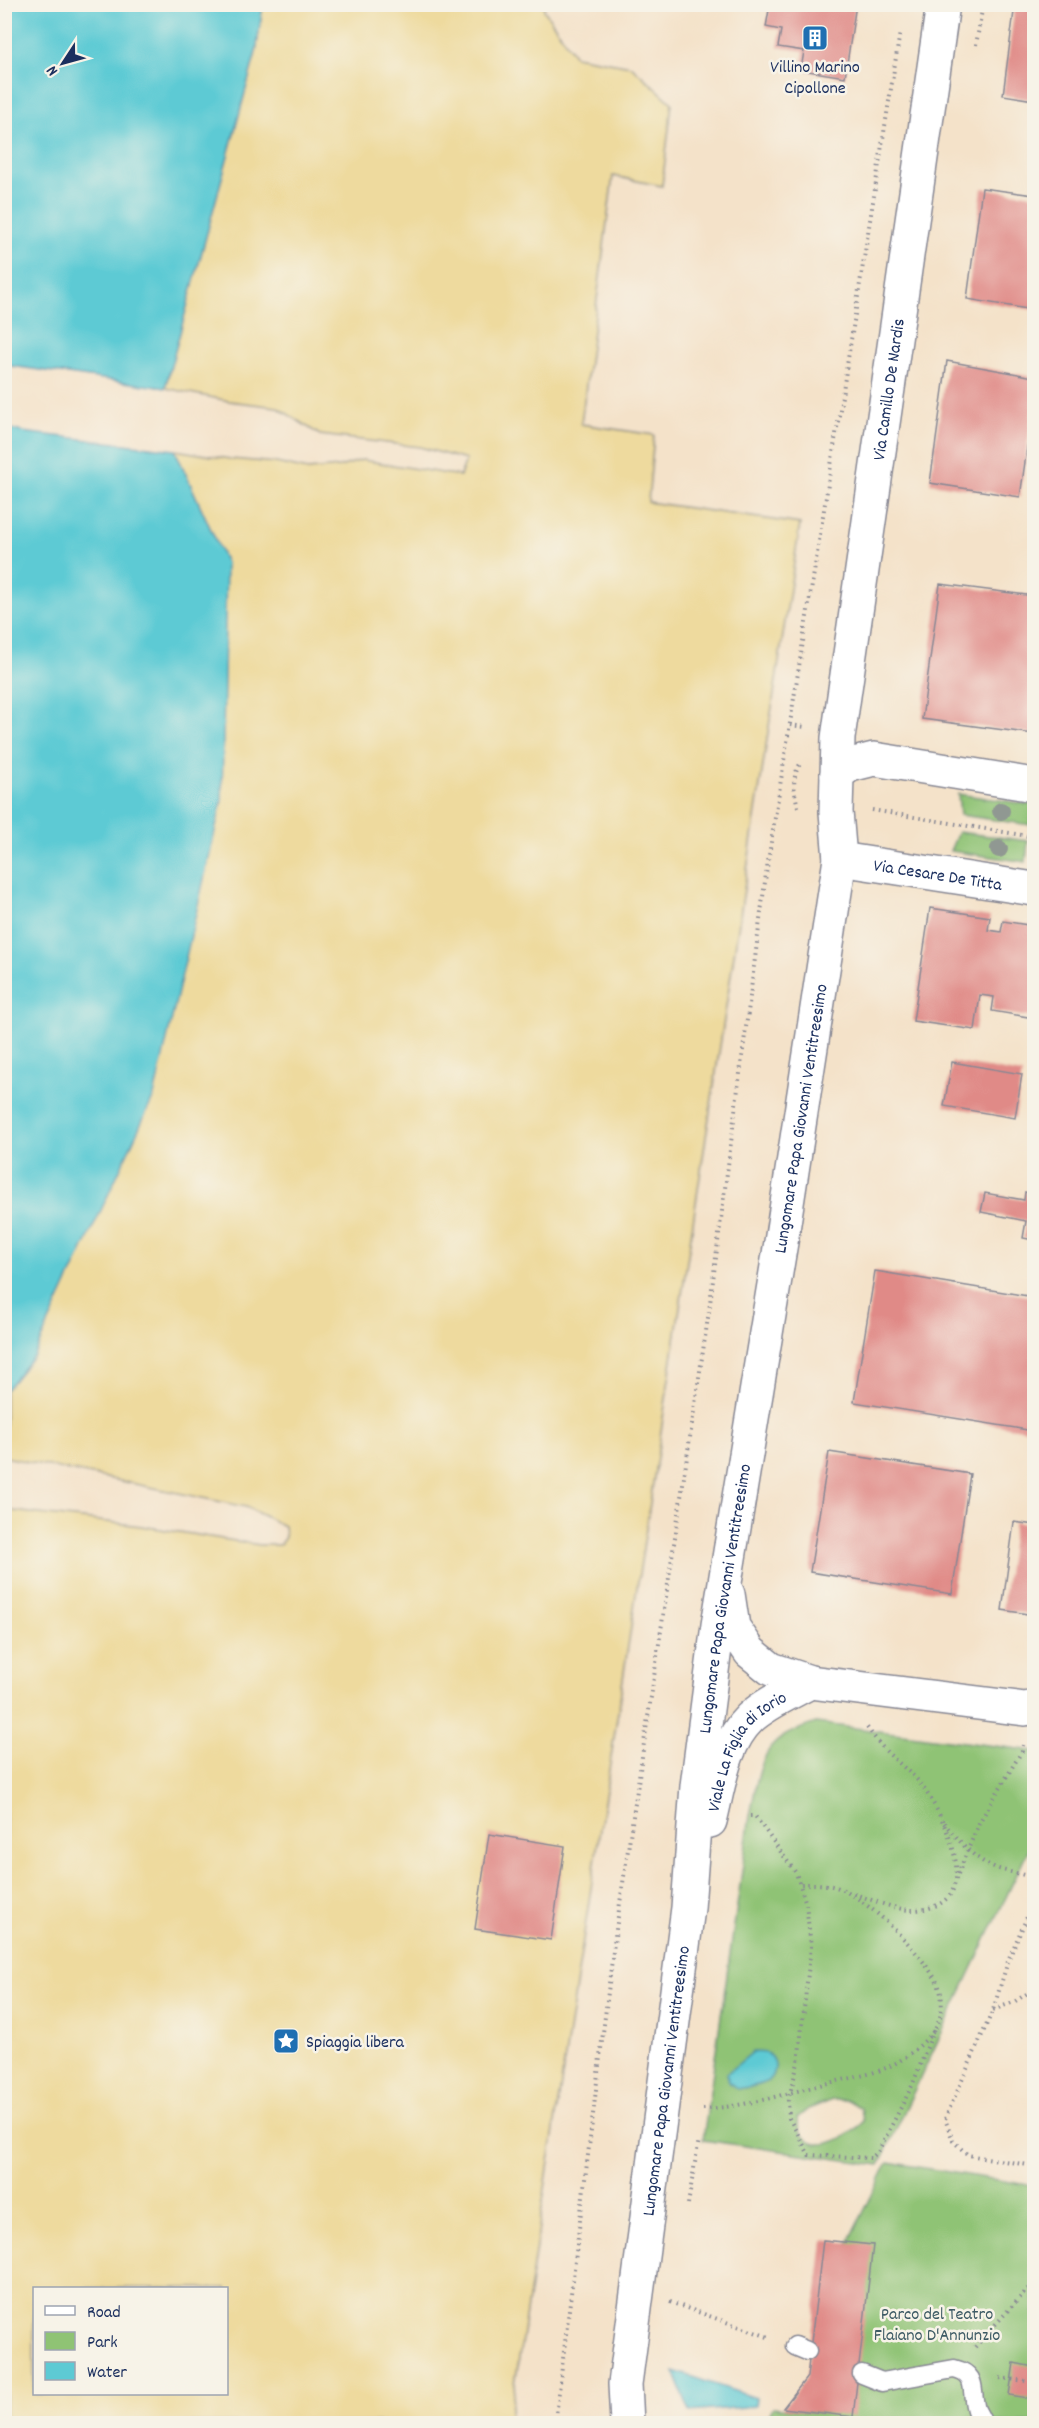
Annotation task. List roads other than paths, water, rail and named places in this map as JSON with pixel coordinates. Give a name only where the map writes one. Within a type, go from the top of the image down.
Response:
[{"type":"street","name":"Via Camillo De Nardis","points":[[837,774],[838,738],[943,4]]},
{"type":"street","points":[[837,774],[850,765],[873,759],[1035,785]]},
{"type":"street","name":"Lungomare Papa Giovanni Ventitreesimo","points":[[627,2424],[625,2384],[688,1908],[697,1786],[718,1624],[840,859],[836,812],[837,774]]},
{"type":"street","name":"Via Cesare De Titta","points":[[840,859],[1035,889]]},
{"type":"street","name":"Viale La Figlia di Iorio","points":[[727,1577],[728,1607],[733,1627],[750,1652],[771,1669],[810,1682],[1025,1709],[1035,1707]]},
{"type":"street","name":"Viale La Figlia di Iorio","points":[[688,1908],[729,1749],[750,1718],[810,1682]]},
{"type":"lane","points":[[862,2374],[882,2382],[954,2369],[964,2372],[970,2377],[976,2409],[983,2424]]},
{"type":"water","points":[[5,4],[263,5],[256,52],[165,388],[5,365]]},
{"type":"water","points":[[5,427],[22,432],[175,450],[226,563],[222,801],[154,1096],[34,1355],[5,1391]]},
{"type":"water","points":[[753,2052],[768,2054],[774,2060],[774,2073],[763,2084],[737,2089],[729,2082],[727,2073]]},
{"type":"water","points":[[674,2371],[756,2398],[755,2406],[690,2412]]},
{"type":"place","name":"Villino Marino Cipollone","points":[[815,38]]},
{"type":"place","name":"Spiaggia libera","points":[[286,2041]]},
{"type":"park label","name":"Parco del Teatro Flaiano D'Annunzio","points":[[937,2323]]}]
